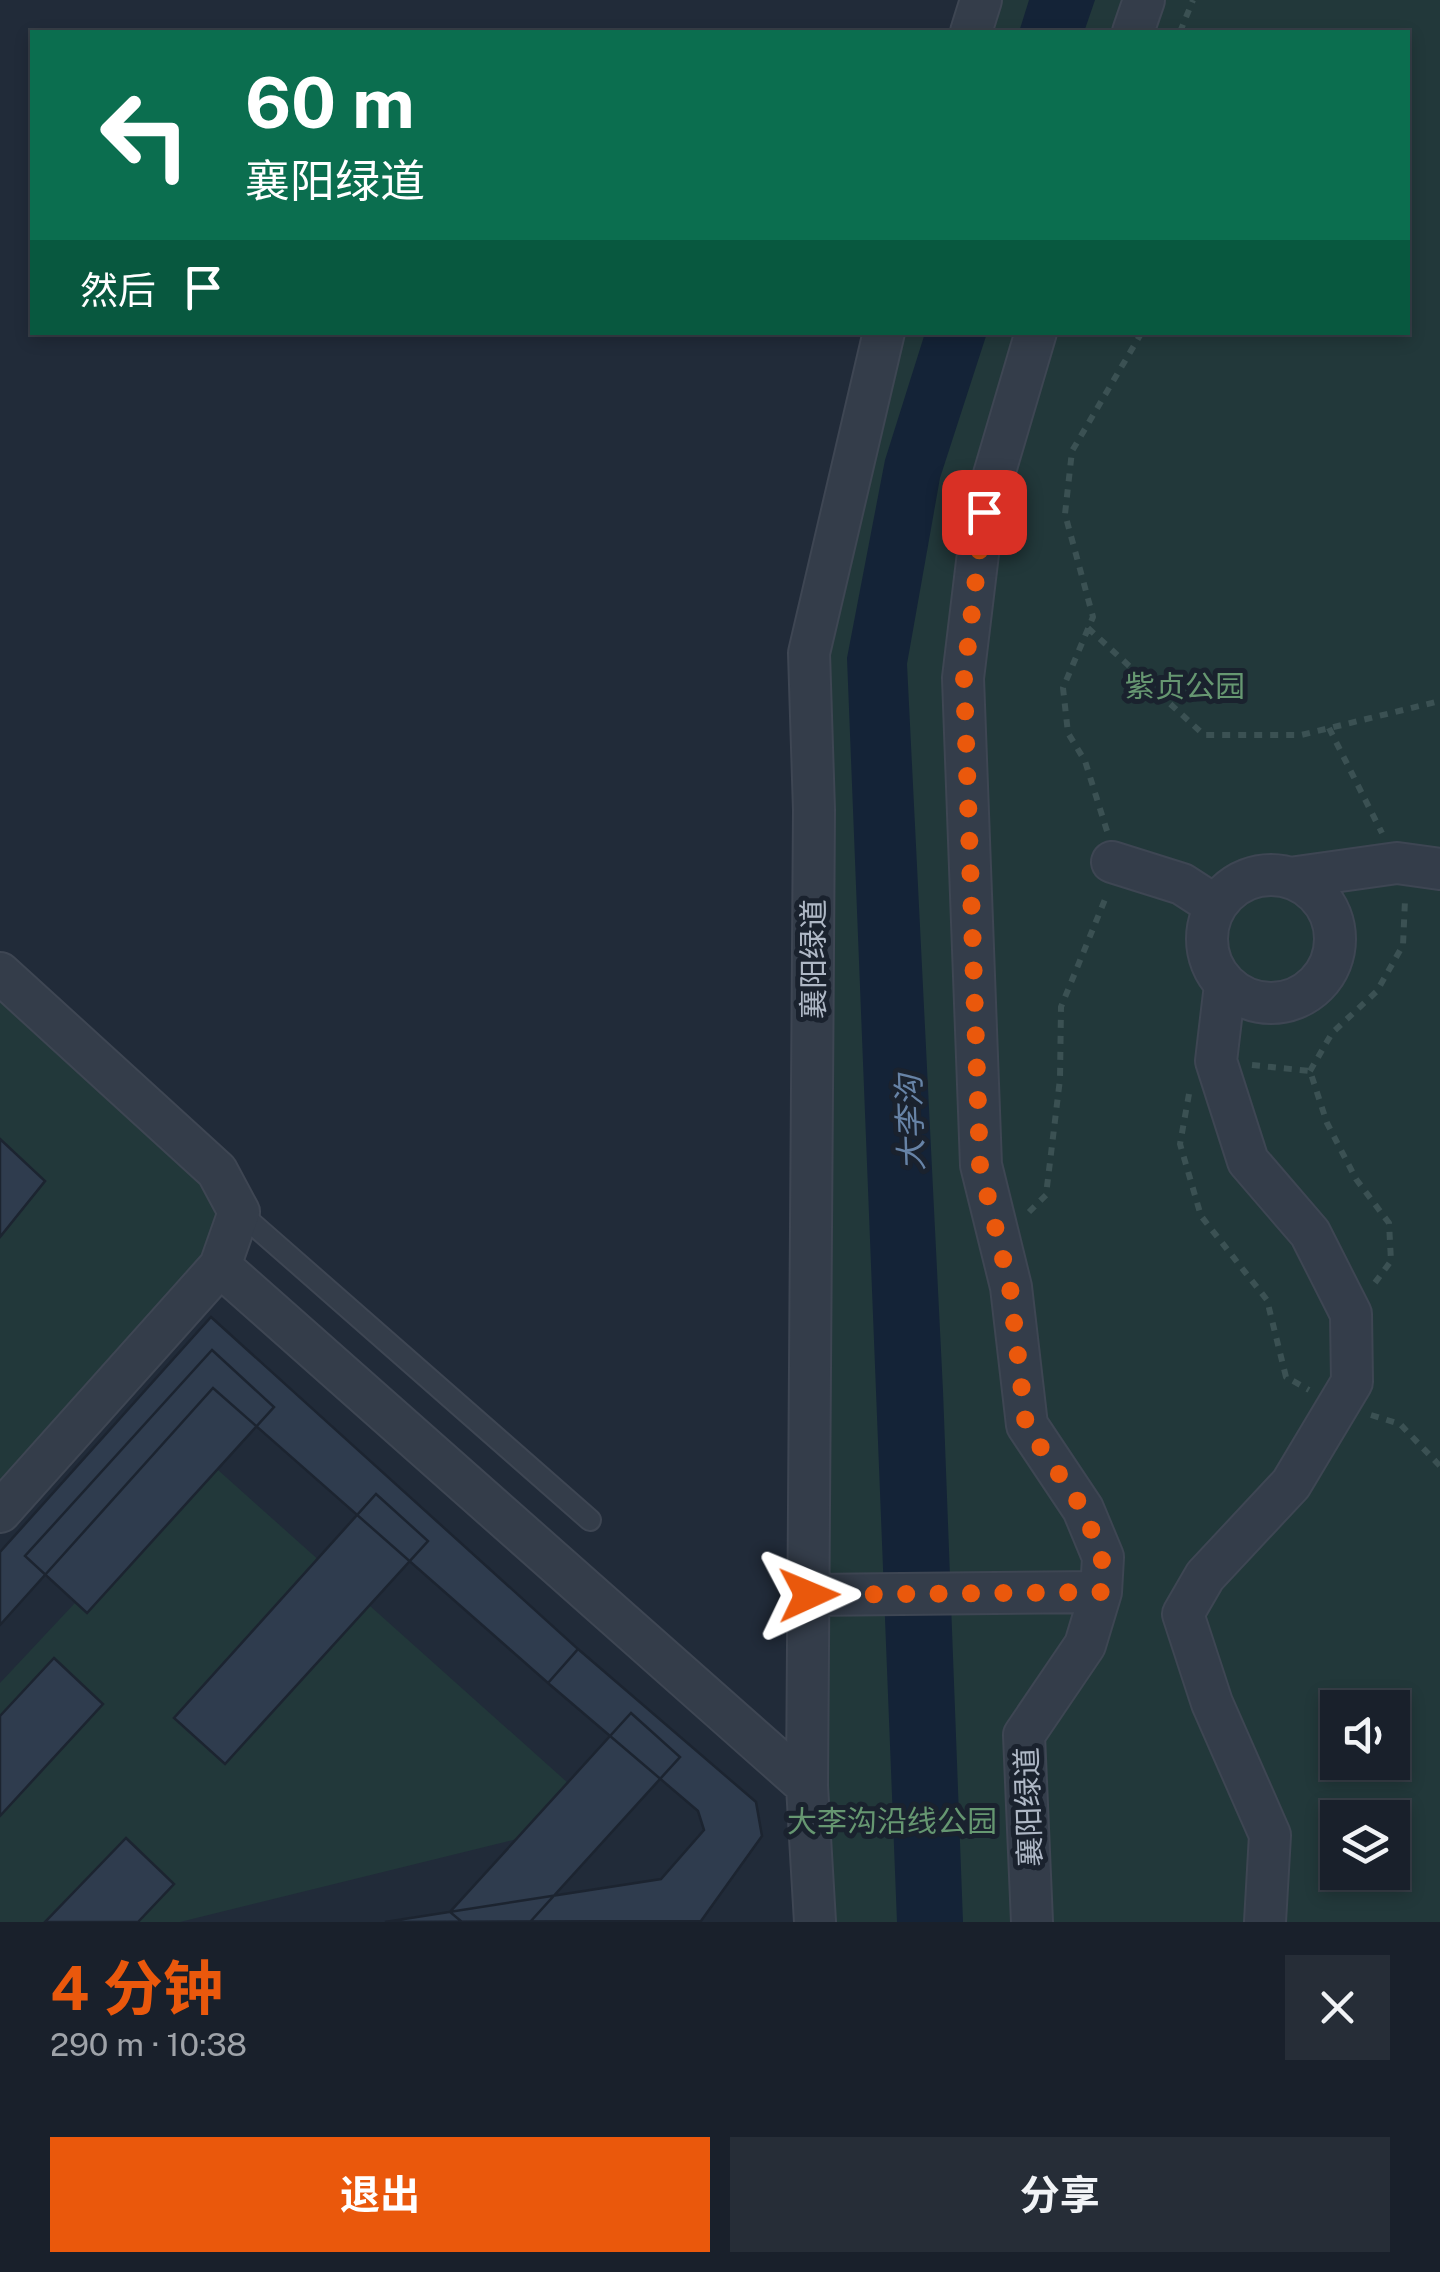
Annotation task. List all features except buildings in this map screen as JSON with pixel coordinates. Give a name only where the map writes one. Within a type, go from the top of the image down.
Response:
[{"type":"street","points":[[972,30],[981,0]]},
{"type":"street","points":[[1134,30],[1144,0]]},
{"type":"street","name":"襄阳绿道","points":[[814,1922],[808,1786],[819,1594],[810,653],[883,335]]},
{"type":"street","name":"襄阳绿道","points":[[1032,1922],[1024,1735],[1084,1645],[1101,1592],[1102,1557],[1083,1509],[1026,1426],[1010,1287],[980,1165],[964,678],[984,512],[1035,335]]},
{"type":"street","points":[[1112,862],[1182,884],[1216,906]]},
{"type":"street","points":[[1290,878],[1309,887],[1333,921],[1336,942],[1320,982],[1284,1003],[1263,1004],[1242,998],[1225,985],[1207,948],[1208,926],[1216,906],[1229,890],[1248,879],[1269,875],[1290,878],[1398,863],[1440,869]]},
{"type":"street","points":[[0,973],[218,1171],[240,1212],[220,1266],[0,1512]]},
{"type":"street","points":[[1225,985],[1216,1061],[1248,1161],[1310,1234],[1351,1314],[1352,1382],[1291,1484],[1205,1576],[1183,1614],[1212,1704],[1270,1834],[1265,1922]]},
{"type":"street","points":[[220,1266],[808,1786]]},
{"type":"street","points":[[819,1594],[1101,1592]]},
{"type":"lane","points":[[240,1212],[590,1520]]},
{"type":"path","points":[[1181,30],[1194,0]]},
{"type":"path","points":[[1000,1242],[1046,1194],[1060,1078],[1061,1006],[1086,936],[1112,884],[1104,815],[1085,762],[1068,733],[1066,718],[1063,688],[1092,618],[1065,514],[1072,451],[1140,335]]},
{"type":"path","points":[[1088,628],[1204,735],[1300,735],[1440,702]]},
{"type":"green space","name":"紫贞公园","points":[[981,0],[1440,0],[1440,1922],[815,1922],[809,653],[884,335],[1410,335],[1410,30],[972,30]]},
{"type":"green space","points":[[0,973],[239,1212],[0,1512]]},
{"type":"green space","points":[[208,1461],[606,1817],[180,1922],[0,1922],[0,1683]]},
{"type":"water","points":[[1029,0],[1095,0],[1085,30],[1020,30]]},
{"type":"water","name":"大李沟","points":[[924,335],[986,335],[940,478],[907,664],[943,1391],[963,1922],[897,1922],[847,658],[885,460]]},
{"type":"route","points":[[809,1595],[1101,1592],[1102,1557],[1083,1509],[1026,1426],[1010,1287],[980,1165],[964,678],[984,512]]},
{"type":"park label","name":"大李沟沿线公园","points":[[892,1821]]}]
